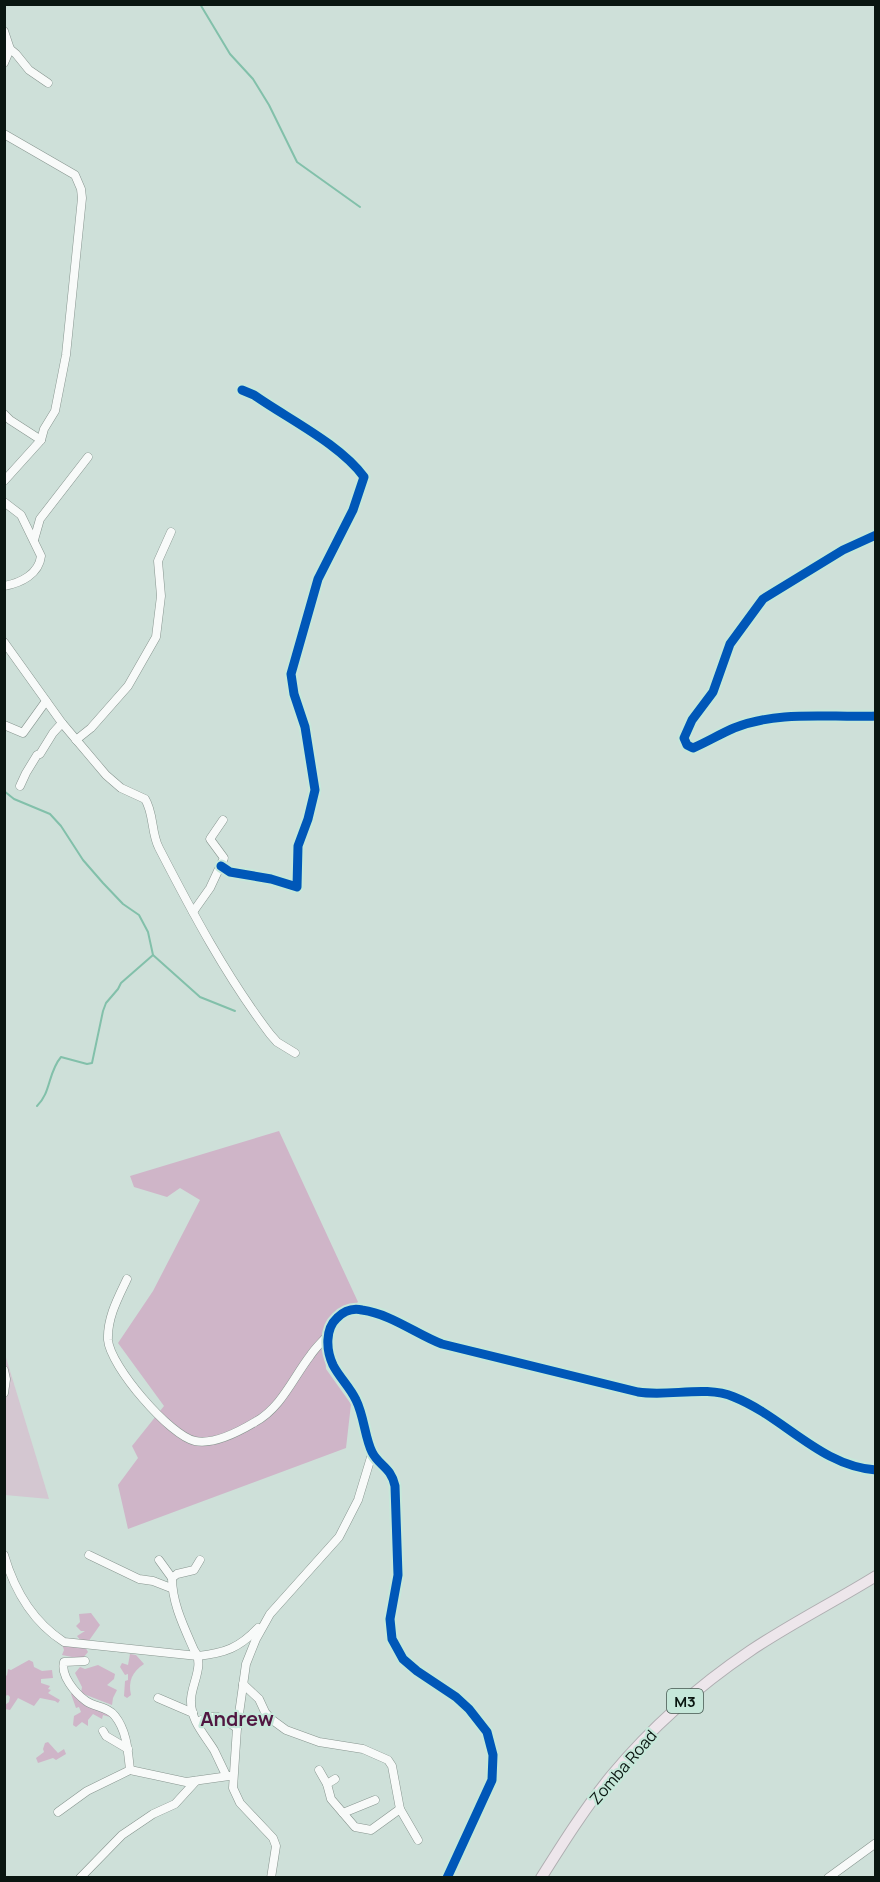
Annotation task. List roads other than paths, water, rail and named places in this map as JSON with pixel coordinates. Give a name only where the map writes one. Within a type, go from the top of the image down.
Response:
[{"type":"highway","name":"Zomba Road","points":[[541,1878],[575,1825],[611,1776],[682,1703],[751,1650],[876,1576]]},
{"type":"street","points":[[4,32],[10,49],[29,70],[48,83]]},
{"type":"street","points":[[4,63],[10,49]]},
{"type":"street","points":[[4,134],[75,175],[82,198],[66,355],[54,411],[41,440],[4,481]]},
{"type":"street","points":[[221,866],[230,872],[271,879],[297,887],[298,846],[315,789],[305,727],[294,694],[291,674],[318,579],[353,510],[364,477],[335,448],[254,395],[242,390]]},
{"type":"street","points":[[4,414],[41,440]]},
{"type":"street","points":[[34,540],[40,519],[88,457]]},
{"type":"street","points":[[4,502],[21,515],[41,556],[40,563],[32,574],[14,584],[4,586]]},
{"type":"street","points":[[76,740],[91,728],[128,686],[156,637],[161,596],[159,561],[171,532]]},
{"type":"street","points":[[876,535],[843,550],[763,599],[730,644],[713,692],[692,720],[684,738],[687,745],[693,748],[734,728],[767,719],[806,715],[876,716]]},
{"type":"street","points":[[4,642],[62,723],[114,783],[145,799],[158,845],[220,961],[261,1022],[278,1042],[294,1053]]},
{"type":"street","points":[[4,725],[23,733],[46,701]]},
{"type":"street","points":[[20,786],[37,755],[62,723]]},
{"type":"street","points":[[193,912],[210,888],[224,858],[210,839],[223,820]]},
{"type":"street","points":[[127,1279],[115,1305],[109,1329],[109,1346],[113,1357],[151,1408],[182,1436],[193,1441],[203,1442],[221,1437],[257,1422],[280,1400],[310,1356],[328,1335]]},
{"type":"street","points":[[4,1554],[10,1574],[22,1598],[50,1632],[64,1642],[198,1656],[214,1654],[238,1646],[266,1621],[339,1537],[358,1500],[372,1454],[365,1423],[356,1399],[333,1365],[328,1335],[329,1328],[348,1310],[364,1310],[390,1319],[442,1344],[638,1392],[723,1394],[746,1402],[835,1459],[859,1468],[876,1470]]},
{"type":"street","points":[[4,1370],[6,1384],[4,1393]]},
{"type":"street","points":[[372,1454],[391,1473],[394,1486],[398,1575],[390,1619],[392,1639],[404,1659],[417,1671],[456,1697],[469,1709],[486,1730],[491,1744],[492,1780],[447,1878]]},
{"type":"street","points":[[89,1555],[139,1579],[171,1587]]},
{"type":"street","points":[[159,1560],[172,1578],[171,1587],[175,1603],[198,1656],[198,1669],[191,1699],[193,1713],[204,1738],[229,1776],[240,1803],[275,1841],[271,1878]]},
{"type":"street","points":[[172,1578],[177,1574],[194,1570],[200,1560]]},
{"type":"street","points":[[229,1776],[236,1759],[237,1728],[249,1654],[266,1621]]},
{"type":"street","points":[[85,1661],[64,1662],[65,1675],[86,1701],[112,1712],[117,1717],[125,1735],[130,1770]]},
{"type":"street","points":[[243,1684],[259,1699],[271,1719],[286,1730],[319,1742],[363,1749],[388,1760],[392,1766],[400,1809],[418,1840]]},
{"type":"street","points":[[158,1698],[193,1713]]},
{"type":"street","points":[[197,1722],[215,1716],[221,1717],[237,1728]]},
{"type":"street","points":[[103,1731],[106,1736],[128,1749]]},
{"type":"street","points":[[58,1812],[87,1791],[130,1770],[186,1782],[229,1776]]},
{"type":"street","points":[[319,1770],[327,1784],[331,1798],[355,1827],[370,1830],[400,1809]]},
{"type":"street","points":[[327,1784],[335,1779]]},
{"type":"street","points":[[80,1878],[122,1835],[153,1814],[175,1804],[196,1781]]},
{"type":"street","points":[[343,1813],[375,1800]]},
{"type":"street","points":[[828,1878],[876,1844]]},
{"type":"waterway","points":[[200,4],[230,54],[253,79],[269,105],[297,162],[360,207]]},
{"type":"waterway","points":[[4,791],[14,799],[50,814],[61,826],[83,860],[103,883],[123,904],[139,915],[148,932],[153,955],[200,997],[235,1011]]},
{"type":"waterway","points":[[37,1106],[45,1095],[61,1057],[87,1064],[92,1063],[106,1003],[121,983],[153,955]]},
{"type":"district","name":"Andrew","points":[[237,1718]]}]
